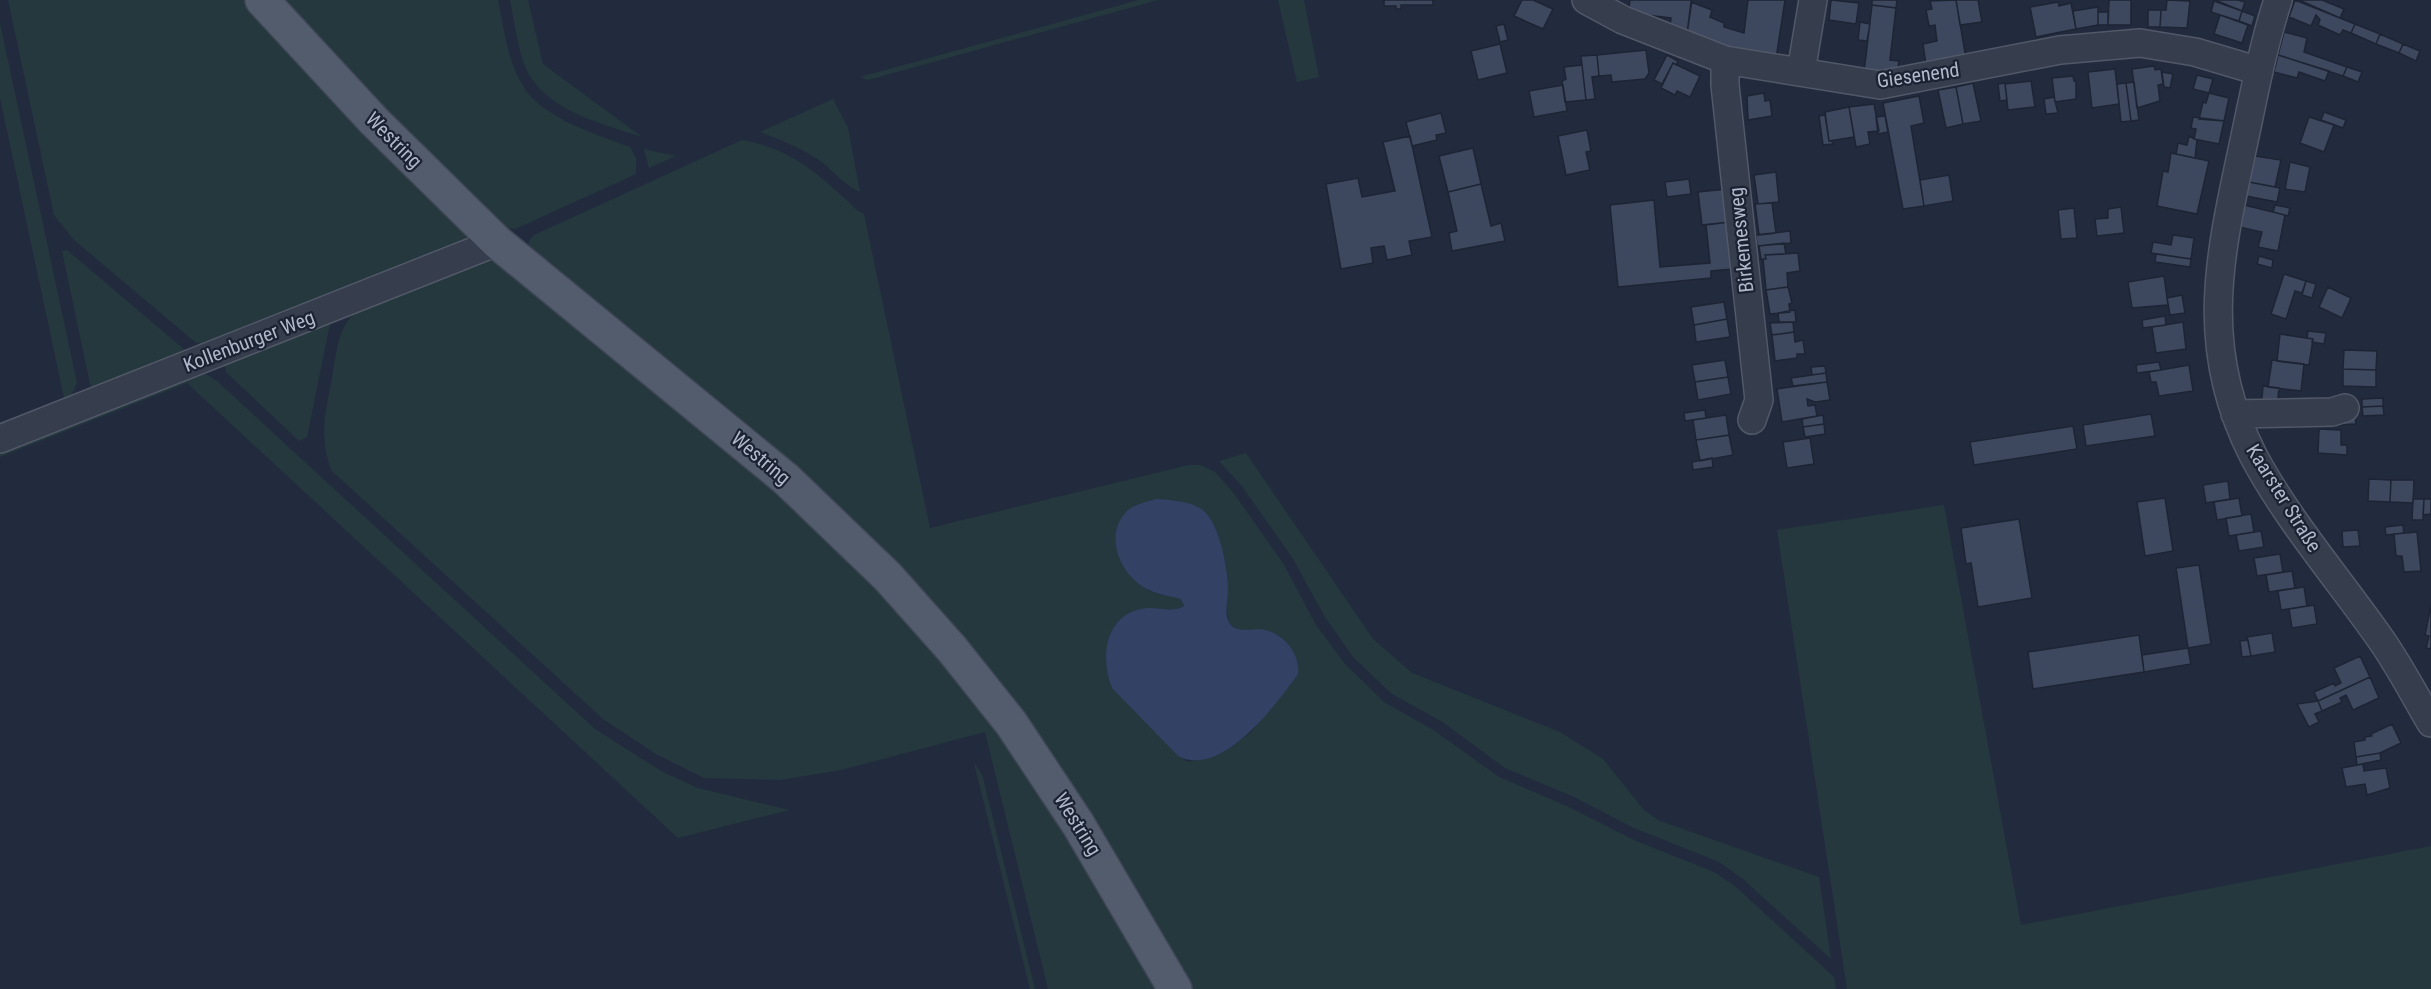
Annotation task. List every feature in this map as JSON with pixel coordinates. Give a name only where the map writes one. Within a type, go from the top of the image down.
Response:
[{"type":"main road","name":"Westring","points":[[262,0],[374,121],[497,242],[786,479],[849,537],[920,612],[997,706],[1052,783],[1175,989]]},
{"type":"street","name":"Giesenend","points":[[1586,0],[1623,20],[1725,60],[1880,85],[2060,50],[2140,43],[2195,52],[2259,71]]},
{"type":"street","points":[[1801,72],[1813,0]]},
{"type":"street","name":"Kaarster Straße","points":[[2278,0],[2259,71],[2218,273],[2217,316],[2220,359],[2235,414],[2253,455],[2275,490],[2384,643],[2431,723]]},
{"type":"street","name":"Birkemesweg","points":[[1725,60],[1725,85],[1759,400],[1752,420]]},
{"type":"street","name":"Kollenburger Weg","points":[[0,440],[497,242]]},
{"type":"street","points":[[2235,414],[2332,412],[2345,408]]},
{"type":"shaded area","points":[[8,0],[246,0],[285,46],[465,226],[468,238],[458,252],[215,348],[195,342],[74,240],[54,215]]},
{"type":"shaded area","points":[[272,0],[498,0],[514,69],[525,89],[545,109],[573,125],[630,147],[636,158],[636,174],[515,229],[501,228]]},
{"type":"shaded area","points":[[510,0],[528,0],[543,64],[642,137],[580,115],[552,99],[540,89],[526,68],[517,39]]},
{"type":"shaded area","points":[[1139,0],[1158,0],[868,80],[860,77]]},
{"type":"shaded area","points":[[1278,0],[1304,0],[1319,77],[1297,82]]},
{"type":"shaded area","points":[[0,23],[77,383],[66,407],[0,98]]},
{"type":"shaded area","points":[[833,99],[848,128],[860,192],[808,153],[760,132]]},
{"type":"shaded area","points":[[742,140],[760,144],[792,157],[819,176],[864,214],[930,528],[1189,465],[1201,465],[1215,472],[1232,491],[1283,563],[1316,625],[1345,664],[1384,702],[1435,731],[1499,777],[1569,807],[1636,841],[1714,872],[1736,887],[1834,977],[1836,989],[1187,989],[1034,740],[528,252],[529,241],[534,235]],"holes":[[[1138,505],[1226,564],[1226,600],[1232,626],[1239,630],[1265,630],[1289,686],[1250,733],[1228,749],[1188,762],[1178,756],[1155,731],[1150,608],[1175,610],[1184,606],[1181,599],[1158,594],[1145,588],[1126,569],[1116,547],[1119,525],[1126,514]]]},
{"type":"shaded area","points":[[644,149],[676,156],[649,168]]},
{"type":"shaded area","points":[[67,250],[186,351],[91,389],[62,251]]},
{"type":"shaded area","points":[[483,256],[498,258],[799,504],[977,695],[1164,989],[1048,989],[985,732],[841,770],[780,780],[704,778],[656,754],[603,719],[331,470],[325,447],[325,417],[335,358],[345,325],[360,309],[393,291]]},
{"type":"shaded area","points":[[328,318],[330,324],[307,437],[299,441],[226,372],[224,358]]},
{"type":"shaded area","points":[[191,371],[208,375],[218,382],[595,729],[661,771],[698,788],[789,810],[678,838],[187,383],[0,457],[0,444]]},
{"type":"shaded area","points":[[1246,453],[1373,639],[1412,673],[1560,732],[1603,759],[1644,810],[1660,821],[1819,877],[1831,959],[1743,879],[1719,862],[1634,828],[1572,796],[1505,768],[1441,721],[1392,694],[1353,657],[1325,617],[1292,557],[1241,485],[1219,461]]},
{"type":"shaded area","points":[[1944,505],[2021,925],[2431,846],[2431,989],[1847,989],[1777,530]]},
{"type":"shaded area","points":[[974,763],[982,774],[1035,989],[1030,989]]},
{"type":"water","points":[[1156,499],[1188,503],[1205,512],[1215,528],[1225,560],[1228,581],[1227,613],[1231,625],[1243,630],[1262,629],[1273,633],[1285,641],[1297,660],[1298,674],[1262,720],[1229,748],[1212,757],[1195,760],[1178,756],[1112,688],[1108,675],[1106,662],[1109,637],[1114,626],[1122,618],[1133,611],[1147,608],[1171,609],[1184,606],[1181,599],[1157,593],[1139,584],[1130,576],[1118,556],[1116,533],[1119,522],[1133,507]]},
{"type":"building","points":[[1384,0],[1433,0],[1433,5],[1401,5],[1401,9],[1396,9],[1396,6],[1384,6]]},
{"type":"building","points":[[1522,0],[1533,0],[1553,9],[1543,29],[1514,16]]},
{"type":"building","points":[[1630,0],[1692,0],[1687,34],[1670,28],[1671,18],[1628,13]]},
{"type":"building","points":[[1748,0],[1785,0],[1776,59],[1741,54],[1687,34],[1691,2],[1712,10],[1710,17],[1724,23],[1724,27],[1744,33]]},
{"type":"building","points":[[1831,0],[1859,3],[1856,24],[1829,20]]},
{"type":"building","points":[[1872,0],[1897,0],[1896,8],[1872,5]]},
{"type":"building","points":[[1956,0],[1978,0],[1982,22],[1960,25]]},
{"type":"building","points":[[1956,0],[1966,58],[1926,65],[1923,44],[1937,41],[1935,25],[1929,26],[1926,10],[1932,9],[1930,1]]},
{"type":"building","points":[[2109,0],[2131,0],[2131,25],[2108,25]]},
{"type":"building","points":[[2167,0],[2190,1],[2187,28],[2160,27],[2161,10],[2166,10]]},
{"type":"building","points":[[2215,0],[2238,0],[2245,2],[2242,11]]},
{"type":"building","points":[[2295,0],[2355,24],[2351,33],[2343,30],[2340,35],[2318,25],[2320,20],[2316,15],[2311,26],[2289,17]]},
{"type":"building","points":[[2299,0],[2322,0],[2344,9],[2340,18]]},
{"type":"building","points":[[2214,1],[2242,11],[2239,21],[2211,12]]},
{"type":"building","points":[[2058,2],[2059,6],[2071,3],[2076,29],[2036,37],[2030,7]]},
{"type":"building","points":[[1872,5],[1896,8],[1890,60],[1899,61],[1897,73],[1864,72]]},
{"type":"building","points":[[2098,7],[2098,25],[2076,29],[2073,11]]},
{"type":"building","points":[[2148,10],[2161,10],[2160,27],[2148,27]]},
{"type":"building","points":[[2242,11],[2255,16],[2252,26],[2239,21]]},
{"type":"building","points":[[2098,12],[2108,12],[2108,25],[2098,25]]},
{"type":"building","points":[[2220,15],[2248,25],[2242,43],[2214,34]]},
{"type":"building","points":[[1860,22],[1870,24],[1867,41],[1858,40]]},
{"type":"building","points":[[1504,24],[1508,40],[1500,42],[1496,26]]},
{"type":"building","points":[[2355,24],[2380,34],[2376,44],[2351,33]]},
{"type":"building","points":[[2284,32],[2307,38],[2304,52],[2347,67],[2343,76],[2278,55]]},
{"type":"building","points":[[2380,34],[2403,44],[2399,53],[2376,44]]},
{"type":"building","points":[[1500,44],[1507,73],[1478,80],[1471,51]]},
{"type":"building","points":[[2403,44],[2420,51],[2416,61],[2399,53]]},
{"type":"building","points":[[1646,50],[1649,73],[1645,79],[1612,82],[1611,75],[1599,76],[1597,55]]},
{"type":"building","points":[[1597,55],[1599,76],[1592,77],[1595,99],[1586,100],[1581,56]]},
{"type":"building","points":[[1667,55],[1678,61],[1676,65],[1673,63],[1662,84],[1654,80]]},
{"type":"building","points":[[2278,55],[2329,71],[2325,81],[2299,72],[2297,78],[2274,72]]},
{"type":"building","points":[[1673,63],[1700,76],[1690,97],[1677,91],[1675,95],[1661,88]]},
{"type":"building","points":[[1582,65],[1586,100],[1565,102],[1562,81],[1566,79],[1564,67]]},
{"type":"building","points":[[2154,66],[2155,70],[2161,69],[2163,84],[2158,85],[2160,101],[2137,108],[2132,69]]},
{"type":"building","points":[[2347,67],[2362,72],[2358,82],[2343,76]]},
{"type":"building","points":[[2115,69],[2119,104],[2092,108],[2088,72]]},
{"type":"building","points":[[2162,72],[2173,74],[2170,88],[2164,87]]},
{"type":"building","points":[[2197,75],[2213,79],[2209,93],[2193,89]]},
{"type":"building","points":[[2073,76],[2076,81],[2076,99],[2055,102],[2052,78]]},
{"type":"building","points":[[2031,81],[2035,107],[2008,110],[2005,84]]},
{"type":"building","points":[[2134,82],[2139,120],[2131,121],[2126,83]]},
{"type":"building","points":[[1973,83],[1981,121],[1963,124],[1956,87]]},
{"type":"building","points":[[2005,83],[2007,100],[2000,101],[1998,84]]},
{"type":"building","points":[[2126,83],[2131,121],[2121,122],[2117,84]]},
{"type":"building","points":[[1563,85],[1567,111],[1534,117],[1529,91]]},
{"type":"building","points":[[1956,87],[1963,124],[1946,128],[1938,90]]},
{"type":"building","points":[[1764,93],[1765,101],[1770,100],[1772,116],[1748,120],[1747,96]]},
{"type":"building","points":[[2209,93],[2229,98],[2224,121],[2199,119],[2203,102],[2206,103]]},
{"type":"building","points":[[1919,96],[1924,123],[1911,126],[1924,206],[1903,209],[1883,103]]},
{"type":"building","points":[[2054,97],[2058,113],[2046,114],[2044,99]]},
{"type":"building","points":[[1874,104],[1879,131],[1868,132],[1870,144],[1856,147],[1849,107]]},
{"type":"building","points":[[1849,107],[1854,137],[1829,141],[1825,112]]},
{"type":"building","points":[[2324,112],[2346,120],[2343,128],[2321,120]]},
{"type":"building","points":[[1441,113],[1446,133],[1436,135],[1437,140],[1412,146],[1406,122]]},
{"type":"building","points":[[1825,115],[1829,141],[1833,144],[1823,145],[1819,116]]},
{"type":"building","points":[[1885,116],[1888,132],[1878,134],[1876,117]]},
{"type":"building","points":[[2193,117],[2224,121],[2219,144],[2194,139],[2196,129],[2191,128]]},
{"type":"building","points":[[2309,117],[2334,125],[2324,152],[2300,143]]},
{"type":"building","points":[[1587,130],[1591,151],[1586,152],[1590,170],[1566,175],[1558,136]]},
{"type":"building","points":[[1410,136],[1432,237],[1409,241],[1412,255],[1387,260],[1384,246],[1371,248],[1373,263],[1341,269],[1326,184],[1358,178],[1362,197],[1395,191],[1383,142]]},
{"type":"building","points":[[2189,136],[2197,140],[2195,158],[2176,154],[2178,143],[2187,145]]},
{"type":"building","points":[[1473,148],[1481,184],[1448,192],[1439,156]]},
{"type":"building","points":[[2171,153],[2209,161],[2197,214],[2157,206],[2163,171],[2168,172]]},
{"type":"building","points":[[2255,156],[2281,160],[2275,187],[2249,182]]},
{"type":"building","points":[[2290,162],[2310,167],[2305,192],[2285,189]]},
{"type":"building","points":[[1776,172],[1779,202],[1758,204],[1754,175]]},
{"type":"building","points":[[1949,175],[1953,201],[1924,206],[1920,180]]},
{"type":"building","points":[[1689,179],[1691,194],[1667,197],[1665,182]]},
{"type":"building","points":[[2249,182],[2280,188],[2277,202],[2246,196]]},
{"type":"building","points":[[1481,184],[1491,226],[1501,223],[1505,241],[1452,251],[1449,233],[1457,231],[1448,192]]},
{"type":"building","points":[[1727,189],[1730,222],[1702,225],[1698,192]]},
{"type":"building","points":[[1654,200],[1660,267],[1710,263],[1706,225],[1730,222],[1733,269],[1711,271],[1711,278],[1618,287],[1610,205]]},
{"type":"building","points":[[1772,203],[1776,233],[1759,235],[1755,204]]},
{"type":"building","points":[[2244,205],[2285,215],[2278,251],[2258,247],[2262,232],[2239,227]]},
{"type":"building","points":[[2275,205],[2290,208],[2288,216],[2273,212]]},
{"type":"building","points":[[2121,207],[2124,233],[2097,236],[2095,219],[2108,218],[2108,209]]},
{"type":"building","points":[[2074,208],[2077,238],[2061,239],[2058,210]]},
{"type":"building","points":[[1790,231],[1791,243],[1757,246],[1756,235]]},
{"type":"building","points":[[2173,235],[2194,238],[2191,259],[2151,253],[2153,242],[2171,245]]},
{"type":"building","points":[[1784,243],[1786,254],[1765,255],[1766,259],[1761,259],[1759,246]]},
{"type":"building","points":[[1798,253],[1800,271],[1787,273],[1788,287],[1766,290],[1763,259],[1766,259],[1765,255]]},
{"type":"building","points":[[2156,254],[2191,259],[2190,267],[2155,262]]},
{"type":"building","points":[[2259,256],[2273,260],[2272,268],[2257,264]]},
{"type":"building","points":[[2284,274],[2306,281],[2302,293],[2295,291],[2286,319],[2271,314]]},
{"type":"building","points":[[2164,276],[2168,305],[2132,308],[2128,282]]},
{"type":"building","points":[[2306,281],[2316,284],[2312,298],[2302,295]]},
{"type":"building","points":[[1788,287],[1792,303],[1789,304],[1790,312],[1770,314],[1766,290]]},
{"type":"building","points":[[2328,287],[2351,298],[2342,318],[2319,307]]},
{"type":"building","points":[[2182,295],[2185,313],[2170,315],[2167,298]]},
{"type":"building","points":[[1724,302],[1727,319],[1694,325],[1691,307]]},
{"type":"building","points":[[1795,310],[1796,322],[1779,322],[1778,313]]},
{"type":"building","points":[[2165,316],[2166,325],[2143,328],[2142,320]]},
{"type":"building","points":[[1727,319],[1730,337],[1696,342],[1694,325]]},
{"type":"building","points":[[1793,322],[1794,332],[1772,335],[1770,323]]},
{"type":"building","points":[[2183,322],[2186,349],[2156,353],[2152,327]]},
{"type":"building","points":[[2308,331],[2326,333],[2324,344],[2312,342],[2313,339],[2307,338]]},
{"type":"building","points":[[1794,332],[1795,342],[1803,340],[1805,354],[1797,354],[1797,358],[1775,361],[1772,335]]},
{"type":"building","points":[[2280,334],[2313,339],[2309,365],[2277,361]]},
{"type":"building","points":[[2344,350],[2377,351],[2376,370],[2343,369]]},
{"type":"building","points":[[1725,360],[1728,377],[1695,382],[1692,365]]},
{"type":"building","points":[[2272,360],[2304,364],[2301,391],[2268,387]]},
{"type":"building","points":[[2159,362],[2161,370],[2137,373],[2136,365]]},
{"type":"building","points":[[2189,365],[2193,391],[2159,396],[2156,382],[2151,382],[2149,372]]},
{"type":"building","points":[[1825,366],[1826,373],[1812,375],[1811,367]]},
{"type":"building","points":[[2343,369],[2376,370],[2376,387],[2343,386]]},
{"type":"building","points":[[1826,373],[1827,382],[1793,386],[1791,378]]},
{"type":"building","points":[[1728,377],[1731,394],[1698,400],[1695,382]]},
{"type":"building","points":[[1827,382],[1830,400],[1815,402],[1807,399],[1808,406],[1815,405],[1817,416],[1782,422],[1777,389]]},
{"type":"building","points":[[2263,386],[2279,388],[2277,408],[2261,408]]},
{"type":"building","points":[[2383,398],[2383,406],[2362,407],[2362,399]]},
{"type":"building","points":[[2383,406],[2384,415],[2363,416],[2362,407]]},
{"type":"building","points":[[1705,410],[1706,418],[1685,421],[1684,413]]},
{"type":"building","points":[[2151,414],[2155,436],[2086,446],[2083,425]]},
{"type":"building","points":[[1726,415],[1729,435],[1696,440],[1693,420]]},
{"type":"building","points":[[1823,415],[1824,424],[1803,427],[1802,419]]},
{"type":"building","points":[[2339,416],[2355,416],[2356,424],[2339,425]]},
{"type":"building","points":[[1824,424],[1825,434],[1805,437],[1803,427]]},
{"type":"building","points":[[2073,426],[2077,449],[1974,465],[1970,442]]},
{"type":"building","points":[[2319,429],[2341,430],[2341,445],[2347,445],[2347,455],[2318,453]]},
{"type":"building","points":[[1729,435],[1733,455],[1700,461],[1696,440]]},
{"type":"building","points":[[1810,438],[1814,464],[1787,468],[1783,442]]},
{"type":"building","points":[[1712,458],[1713,467],[1693,470],[1692,462]]},
{"type":"building","points":[[2369,479],[2391,480],[2390,502],[2368,501]]},
{"type":"building","points":[[2391,480],[2414,480],[2413,503],[2390,502]]},
{"type":"building","points":[[2228,481],[2230,499],[2206,503],[2203,485]]},
{"type":"building","points":[[2165,498],[2173,551],[2145,556],[2137,502]]},
{"type":"building","points":[[2239,498],[2242,516],[2217,520],[2214,502]]},
{"type":"building","points":[[2413,499],[2424,499],[2423,520],[2412,520]]},
{"type":"building","points":[[2424,499],[2431,499],[2431,514],[2423,515]]},
{"type":"building","points":[[2251,514],[2254,532],[2229,536],[2226,518]]},
{"type":"building","points":[[2019,519],[2032,598],[1978,607],[1971,563],[1966,564],[1961,528]]},
{"type":"building","points":[[2403,525],[2404,533],[2386,535],[2385,527]]},
{"type":"building","points":[[2358,530],[2360,546],[2343,547],[2342,531]]},
{"type":"building","points":[[2261,531],[2264,547],[2239,551],[2236,535]]},
{"type":"building","points":[[2417,532],[2421,571],[2404,572],[2402,556],[2396,556],[2394,534]]},
{"type":"building","points":[[2280,554],[2283,572],[2257,576],[2254,558]]},
{"type":"building","points":[[2199,565],[2211,644],[2188,648],[2176,568]]},
{"type":"building","points":[[2292,571],[2295,588],[2269,592],[2266,575]]},
{"type":"building","points":[[2304,587],[2307,606],[2281,610],[2278,591]]},
{"type":"building","points":[[2314,605],[2317,624],[2292,628],[2289,609]]},
{"type":"building","points":[[2431,605],[2431,649],[2426,648],[2429,636],[2425,635]]},
{"type":"building","points":[[2272,633],[2275,652],[2251,656],[2247,637]]},
{"type":"building","points":[[2139,635],[2144,672],[2033,689],[2028,652]]},
{"type":"building","points":[[2248,640],[2251,656],[2242,657],[2240,641]]},
{"type":"building","points":[[2188,648],[2191,664],[2144,672],[2142,655]]},
{"type":"building","points":[[2360,656],[2370,677],[2318,701],[2314,692],[2334,683],[2335,686],[2341,683],[2334,668]]},
{"type":"building","points":[[2370,677],[2379,698],[2353,710],[2346,695],[2340,698],[2342,702],[2322,711],[2318,701]]},
{"type":"building","points":[[2318,701],[2322,711],[2315,714],[2319,722],[2309,727],[2297,704]]},
{"type":"building","points":[[2392,724],[2401,743],[2380,753],[2356,757],[2354,742],[2365,740],[2365,737],[2372,736],[2371,734]]},
{"type":"building","points":[[2380,753],[2381,760],[2357,765],[2356,757]]},
{"type":"building","points":[[2363,764],[2364,771],[2386,768],[2390,788],[2367,795],[2365,784],[2346,787],[2342,768]]}]
